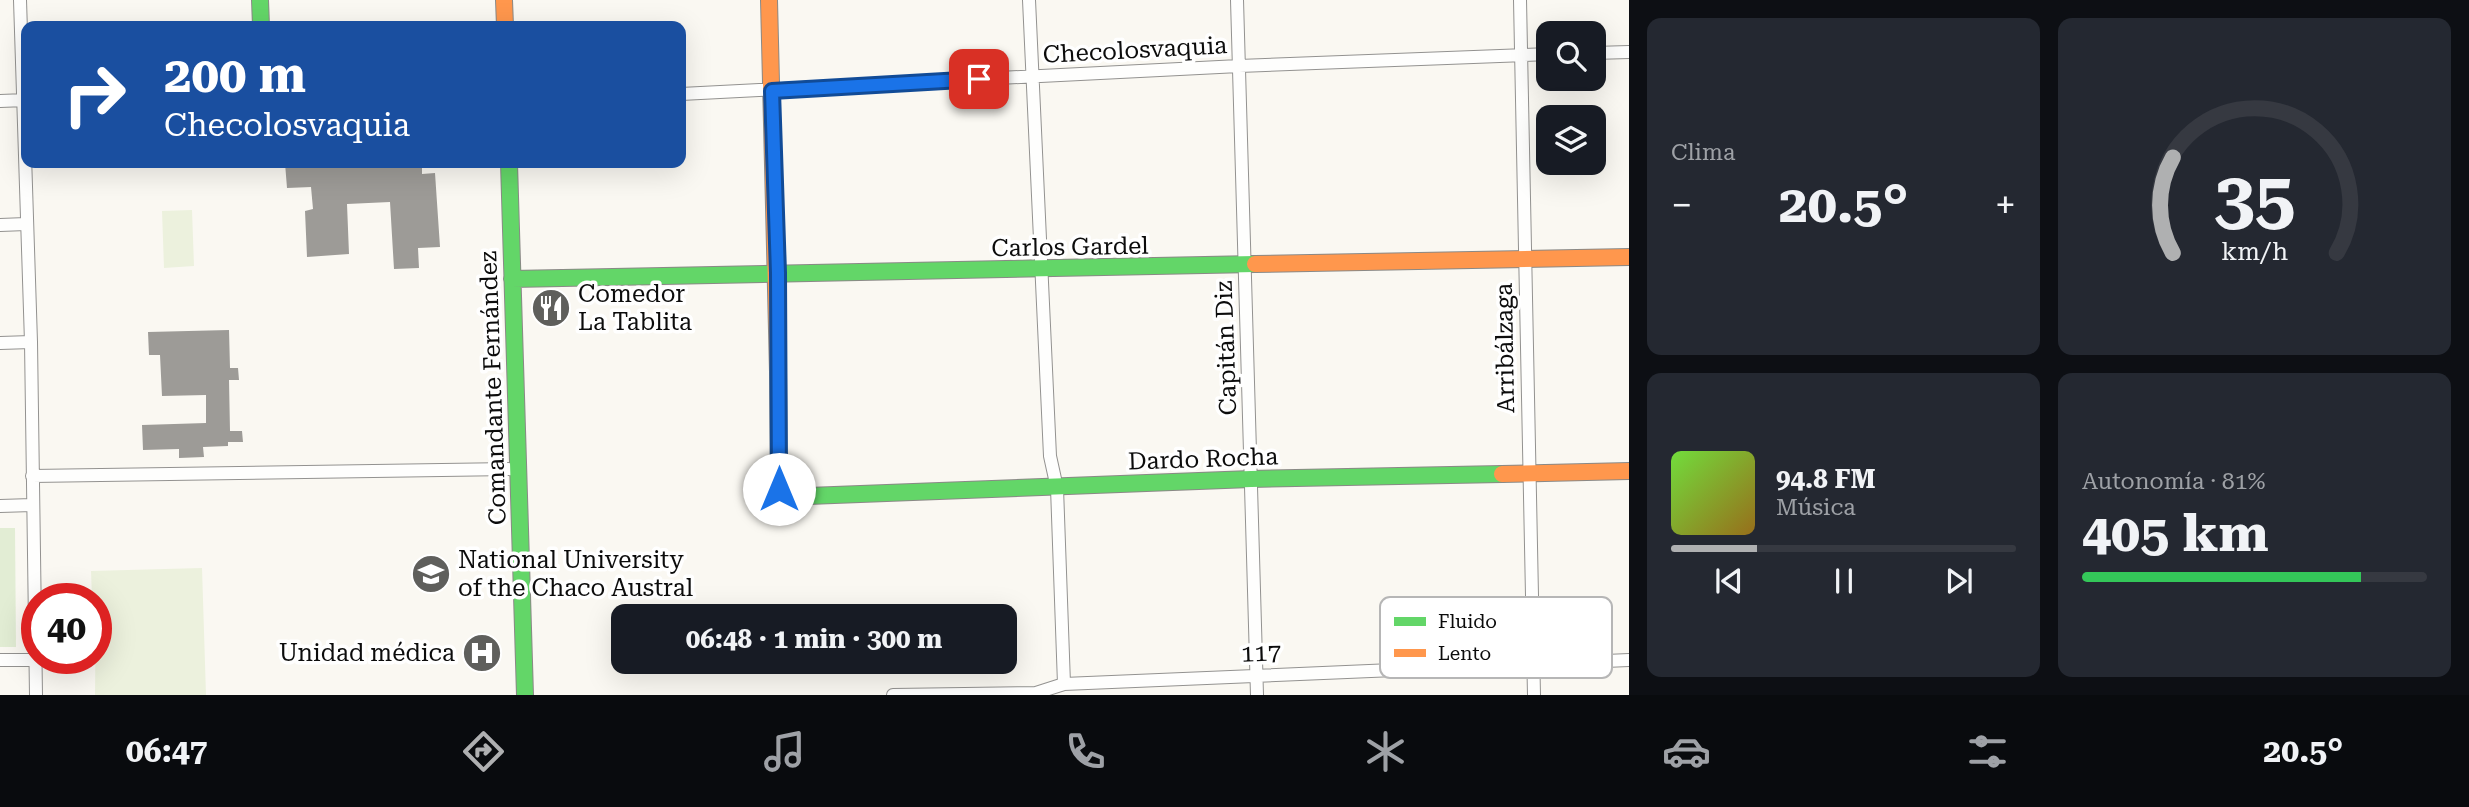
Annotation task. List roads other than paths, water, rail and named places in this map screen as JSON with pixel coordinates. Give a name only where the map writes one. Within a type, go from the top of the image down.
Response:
[{"type":"street","points":[[20,0],[21,25]]},
{"type":"street","points":[[260,0],[261,21]]},
{"type":"street","points":[[504,0],[505,21]]},
{"type":"street","points":[[769,0],[778,273]]},
{"type":"street","points":[[1029,0],[1050,456],[1057,488],[1064,684]]},
{"type":"street","name":"Capitán Diz","points":[[1237,0],[1257,695]]},
{"type":"street","name":"Arribálzaga","points":[[1520,0],[1531,597]]},
{"type":"street","points":[[1606,53],[1629,52]]},
{"type":"street","name":"Checolosvaquia","points":[[686,94],[1239,66],[1536,54]]},
{"type":"street","points":[[0,101],[21,101]]},
{"type":"street","points":[[25,168],[31,342],[34,583]]},
{"type":"street","name":"Comandante Fernández","points":[[509,168],[525,695]]},
{"type":"street","points":[[0,225],[26,223]]},
{"type":"street","name":"Carlos Gardel","points":[[512,279],[1041,271],[1629,257]]},
{"type":"street","name":"Dardo Rocha","points":[[778,273],[779,489],[808,496],[1251,479],[1629,471]]},
{"type":"street","points":[[0,343],[31,342]]},
{"type":"street","points":[[32,476],[518,469]]},
{"type":"street","points":[[0,506],[33,505]]},
{"type":"street","points":[[0,660],[21,660]]},
{"type":"street","name":"117","points":[[895,695],[1046,692],[1064,684],[1380,670]]},
{"type":"street","points":[[35,674],[36,695]]},
{"type":"place","name":"Comedor La Tablita","points":[[551,308]]},
{"type":"place","name":"National University of the Chaco Austral","points":[[431,574]]},
{"type":"place","name":"Unidad médica","points":[[482,653]]}]
